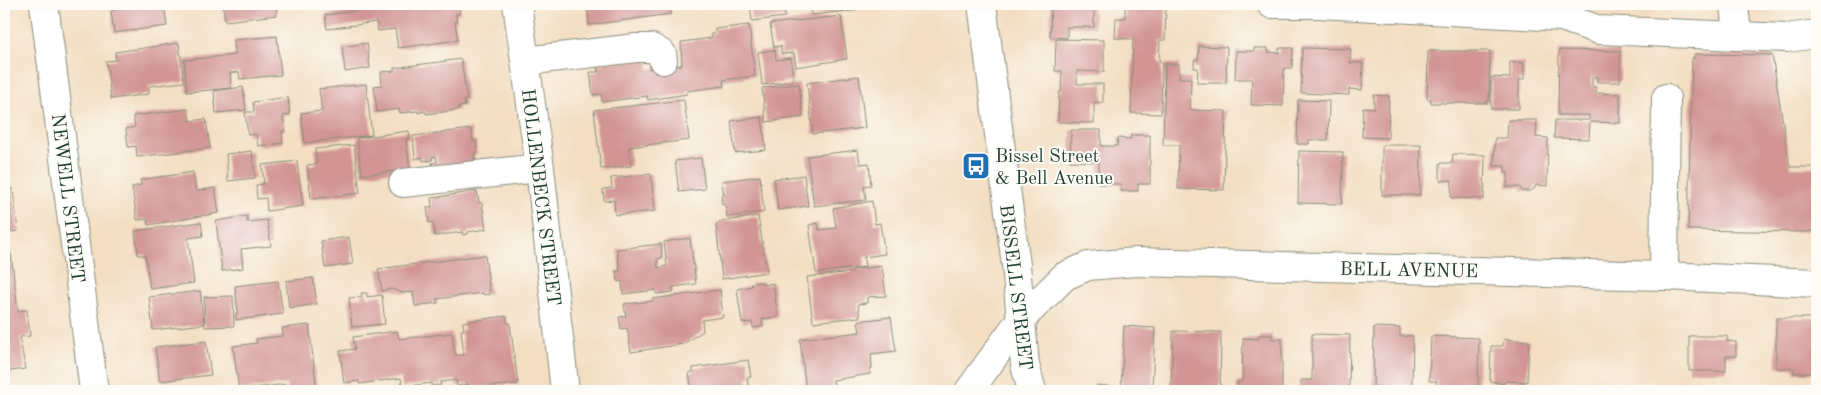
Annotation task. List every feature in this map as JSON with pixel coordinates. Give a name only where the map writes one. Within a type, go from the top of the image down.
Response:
[{"type":"street","name":"NEWELL STREET","points":[[44,4],[94,391]]},
{"type":"street","name":"HOLLENBECK STREET","points":[[518,4],[540,168],[565,391]]},
{"type":"street","name":"BISSELL STREET","points":[[982,4],[1025,365],[1032,391]]},
{"type":"street","points":[[1271,4],[1319,4],[1562,17],[1599,30],[1787,38],[1817,34]]},
{"type":"street","points":[[1734,4],[1737,36]]},
{"type":"street","points":[[525,62],[636,48],[652,48],[662,54],[663,60]]},
{"type":"street","points":[[1664,276],[1666,98]]},
{"type":"street","points":[[403,183],[540,168]]},
{"type":"street","name":"BELL AVENUE","points":[[969,391],[1021,319],[1065,276],[1088,266],[1136,262],[1664,276],[1817,283]]},
{"type":"building","points":[[114,4],[164,4],[167,26],[114,33],[111,11],[115,10]]},
{"type":"building","points":[[223,4],[276,4],[277,15],[225,21]]},
{"type":"building","points":[[357,4],[376,4],[376,5],[358,7]]},
{"type":"building","points":[[425,4],[458,4],[460,13],[456,14],[457,22],[455,22],[458,40],[398,48],[395,29],[378,31],[376,22],[327,29],[325,15],[391,6],[392,8]]},
{"type":"building","points":[[587,4],[670,4],[671,14],[589,25]]},
{"type":"building","points":[[750,4],[784,4],[785,17],[752,21]]},
{"type":"building","points":[[810,4],[857,4],[857,10],[811,15]]},
{"type":"building","points":[[1051,4],[1094,4],[1094,27],[1067,27],[1067,38],[1050,37]]},
{"type":"building","points":[[1125,4],[1166,4],[1165,40],[1160,40],[1159,62],[1162,62],[1161,114],[1131,113],[1133,39],[1115,38],[1116,18],[1125,18]]},
{"type":"building","points":[[841,16],[847,59],[796,67],[794,53],[781,54],[781,46],[774,47],[770,24]]},
{"type":"building","points":[[749,25],[755,76],[723,80],[724,86],[687,91],[687,94],[648,100],[647,96],[602,102],[601,94],[593,95],[590,72],[598,72],[597,64],[648,58],[649,69],[682,65],[681,42],[712,38],[711,34],[715,33],[715,29]]},
{"type":"building","points":[[277,36],[281,75],[240,79],[239,72],[230,73],[231,88],[187,92],[184,60],[235,55],[234,40]]},
{"type":"building","points":[[1056,39],[1104,40],[1104,72],[1077,71],[1077,84],[1103,84],[1103,103],[1094,102],[1094,123],[1058,122],[1062,71],[1055,71]]},
{"type":"building","points":[[179,43],[184,82],[149,86],[149,94],[111,99],[106,61],[116,60],[115,52]]},
{"type":"building","points":[[367,43],[370,68],[345,72],[342,47]]},
{"type":"building","points":[[1199,46],[1227,47],[1226,83],[1197,83],[1198,68],[1194,68],[1194,60],[1198,60]]},
{"type":"building","points":[[1254,48],[1268,48],[1268,52],[1279,53],[1279,48],[1293,48],[1292,68],[1284,68],[1283,106],[1251,105],[1252,79],[1235,79],[1236,51],[1254,51]]},
{"type":"building","points":[[1302,48],[1351,49],[1350,63],[1363,63],[1362,90],[1349,89],[1349,95],[1301,93]]},
{"type":"building","points":[[775,50],[776,60],[791,58],[793,81],[762,85],[758,52]]},
{"type":"building","points":[[1559,50],[1620,51],[1620,82],[1597,82],[1597,77],[1592,77],[1592,87],[1596,87],[1596,93],[1620,94],[1620,123],[1590,122],[1589,139],[1554,138],[1555,120],[1589,120],[1589,115],[1558,115]]},
{"type":"building","points":[[1428,51],[1490,51],[1489,101],[1487,103],[1431,103],[1431,99],[1427,99]]},
{"type":"building","points":[[1694,54],[1772,55],[1790,167],[1815,167],[1817,181],[1817,228],[1815,230],[1806,232],[1688,230],[1692,58],[1694,58]]},
{"type":"building","points":[[461,59],[467,100],[464,100],[465,106],[458,107],[458,110],[426,114],[425,111],[400,113],[399,109],[377,112],[374,86],[382,85],[381,72],[394,71],[394,68]]},
{"type":"building","points":[[1510,62],[1524,63],[1524,79],[1519,80],[1519,109],[1491,109],[1491,77],[1510,78]]},
{"type":"building","points":[[1165,64],[1179,64],[1179,78],[1191,78],[1190,110],[1226,111],[1224,190],[1178,189],[1179,145],[1163,145]]},
{"type":"building","points":[[859,76],[865,128],[813,134],[807,83]]},
{"type":"building","points":[[366,84],[372,135],[305,143],[301,113],[322,111],[319,89]]},
{"type":"building","points":[[799,84],[803,117],[766,122],[762,88]]},
{"type":"building","points":[[243,87],[246,110],[216,113],[214,91]]},
{"type":"building","points":[[1374,95],[1389,96],[1388,138],[1362,137],[1363,107],[1374,108]]},
{"type":"building","points":[[288,97],[290,115],[283,116],[285,131],[282,131],[283,143],[258,146],[256,134],[248,135],[245,112],[254,112],[253,102]]},
{"type":"building","points":[[684,100],[689,140],[629,147],[631,166],[601,169],[594,110]]},
{"type":"building","points":[[1298,100],[1329,101],[1328,140],[1309,140],[1309,144],[1297,144]]},
{"type":"building","points":[[188,109],[190,121],[206,119],[210,148],[137,157],[136,146],[128,147],[126,129],[135,127],[133,116]]},
{"type":"building","points":[[762,117],[766,150],[735,153],[731,121]]},
{"type":"building","points":[[1508,120],[1537,120],[1536,137],[1548,138],[1547,186],[1536,185],[1531,191],[1522,191],[1520,187],[1507,187],[1508,172],[1505,172],[1505,166],[1494,166],[1495,138],[1507,138]]},
{"type":"building","points":[[471,129],[473,141],[476,141],[477,154],[474,154],[476,167],[434,169],[432,163],[437,162],[436,156],[432,157],[432,160],[423,161],[422,157],[415,159],[413,136]]},
{"type":"building","points":[[1071,130],[1101,130],[1101,146],[1117,146],[1118,138],[1131,139],[1131,135],[1150,135],[1150,184],[1138,184],[1138,191],[1121,191],[1121,184],[1099,184],[1099,162],[1070,161]]},
{"type":"building","points":[[409,131],[410,139],[406,139],[410,169],[362,175],[357,138]]},
{"type":"building","points":[[354,145],[360,193],[311,199],[307,165],[317,164],[315,149]]},
{"type":"building","points":[[1382,145],[1421,145],[1420,195],[1382,195]]},
{"type":"building","points":[[858,150],[860,164],[869,163],[871,185],[864,186],[866,200],[814,206],[807,156]]},
{"type":"building","points":[[252,151],[255,178],[228,181],[226,154]]},
{"type":"building","points":[[1299,151],[1343,152],[1342,204],[1298,203]]},
{"type":"building","points":[[1453,154],[1485,155],[1484,199],[1451,198],[1452,180],[1440,181],[1440,163],[1452,163]]},
{"type":"building","points":[[701,158],[705,189],[679,192],[675,161]]},
{"type":"building","points":[[297,161],[303,206],[267,211],[266,198],[257,199],[256,185],[264,184],[262,165]]},
{"type":"building","points":[[193,172],[196,191],[215,188],[219,213],[148,225],[147,219],[137,220],[132,187],[141,185],[140,180]]},
{"type":"building","points":[[651,174],[655,211],[615,215],[614,200],[604,201],[603,189],[612,188],[611,178]]},
{"type":"building","points":[[804,175],[808,206],[778,210],[774,179]]},
{"type":"building","points":[[760,176],[764,212],[727,217],[725,204],[722,205],[721,195],[724,195],[722,181]]},
{"type":"building","points":[[13,189],[18,231],[4,233],[4,190]]},
{"type":"building","points":[[477,191],[479,203],[482,203],[486,229],[468,232],[468,234],[463,235],[462,232],[435,236],[433,222],[429,223],[427,207],[432,207],[431,198]]},
{"type":"building","points":[[872,201],[875,224],[880,223],[885,254],[864,257],[865,267],[816,273],[809,225],[818,223],[819,230],[836,228],[833,208]]},
{"type":"building","points":[[247,216],[247,222],[267,220],[271,246],[241,249],[243,268],[222,271],[216,221]]},
{"type":"building","points":[[758,216],[767,272],[722,279],[716,224]]},
{"type":"building","points":[[201,222],[203,236],[188,238],[194,283],[150,289],[145,255],[138,255],[135,231]]},
{"type":"building","points":[[349,237],[353,264],[325,268],[321,241]]},
{"type":"building","points":[[690,238],[696,284],[673,287],[673,292],[656,294],[656,290],[623,294],[622,281],[618,282],[616,271],[620,271],[617,249],[661,244],[662,258],[657,259],[658,268],[667,266],[664,242]]},
{"type":"building","points":[[4,254],[11,254],[18,311],[27,310],[30,336],[20,337],[25,369],[4,372]]},
{"type":"building","points":[[485,255],[490,294],[484,295],[483,293],[437,299],[438,303],[415,306],[413,292],[403,293],[391,289],[382,291],[378,269]]},
{"type":"building","points":[[882,266],[886,296],[867,297],[867,303],[858,304],[860,317],[813,322],[807,277],[852,272],[852,270]]},
{"type":"building","points":[[313,278],[317,304],[289,308],[286,281]]},
{"type":"building","points":[[278,281],[283,314],[236,320],[236,313],[238,313],[235,286]]},
{"type":"building","points":[[763,282],[764,285],[773,283],[778,317],[762,319],[763,326],[753,328],[752,322],[742,323],[737,289],[752,286],[751,283]]},
{"type":"building","points":[[720,290],[723,317],[702,320],[703,331],[683,344],[631,352],[627,328],[621,329],[619,317],[626,316],[624,304]]},
{"type":"building","points":[[200,291],[204,324],[153,330],[149,297]]},
{"type":"building","points":[[361,293],[367,293],[367,297],[382,295],[385,324],[352,327],[349,298],[362,297]]},
{"type":"building","points":[[233,296],[234,326],[205,327],[204,297]]},
{"type":"building","points":[[506,316],[507,323],[510,323],[518,384],[468,388],[468,384],[457,386],[456,380],[440,382],[441,385],[431,386],[431,383],[402,387],[401,378],[359,384],[359,381],[344,383],[340,351],[355,349],[353,337],[397,331],[399,339],[452,333],[455,355],[464,355],[461,330],[464,330],[463,322]]},
{"type":"building","points":[[891,317],[896,351],[871,354],[872,368],[870,369],[870,374],[833,380],[834,387],[831,387],[832,391],[806,391],[800,339],[860,332],[858,321]]},
{"type":"building","points":[[1776,318],[1817,318],[1817,373],[1794,373],[1794,368],[1776,368]]},
{"type":"building","points":[[309,325],[317,390],[287,390],[286,384],[239,390],[233,346],[257,343],[256,339],[283,336],[282,328]]},
{"type":"building","points":[[1124,326],[1155,328],[1152,391],[1121,391]]},
{"type":"building","points":[[1374,327],[1400,328],[1400,336],[1413,336],[1412,388],[1373,387]]},
{"type":"building","points":[[1173,331],[1221,332],[1220,390],[1224,391],[1171,391]]},
{"type":"building","points":[[1312,334],[1350,335],[1349,391],[1301,391],[1301,380],[1312,380]]},
{"type":"building","points":[[1259,335],[1272,335],[1272,339],[1282,339],[1282,391],[1237,391],[1237,382],[1242,382],[1243,338],[1259,339]]},
{"type":"building","points":[[1431,336],[1479,338],[1478,391],[1452,391],[1453,389],[1436,388],[1437,381],[1429,381]]},
{"type":"building","points":[[1689,336],[1727,336],[1727,341],[1736,342],[1736,356],[1726,356],[1726,371],[1689,371]]},
{"type":"building","points":[[1504,339],[1529,341],[1527,382],[1506,381],[1503,384],[1490,381],[1491,346],[1503,346]]},
{"type":"building","points":[[206,341],[211,375],[160,381],[155,347]]},
{"type":"building","points":[[748,360],[751,377],[747,377],[749,391],[702,391],[702,389],[692,391],[689,373],[693,372],[693,368]]},
{"type":"building","points":[[1097,385],[1108,386],[1107,389],[1116,391],[1096,391]]},
{"type":"building","points":[[1561,386],[1591,387],[1591,391],[1561,391]]},
{"type":"place","name":"Bissel Street & Bell Avenue","points":[[976,166]]}]
